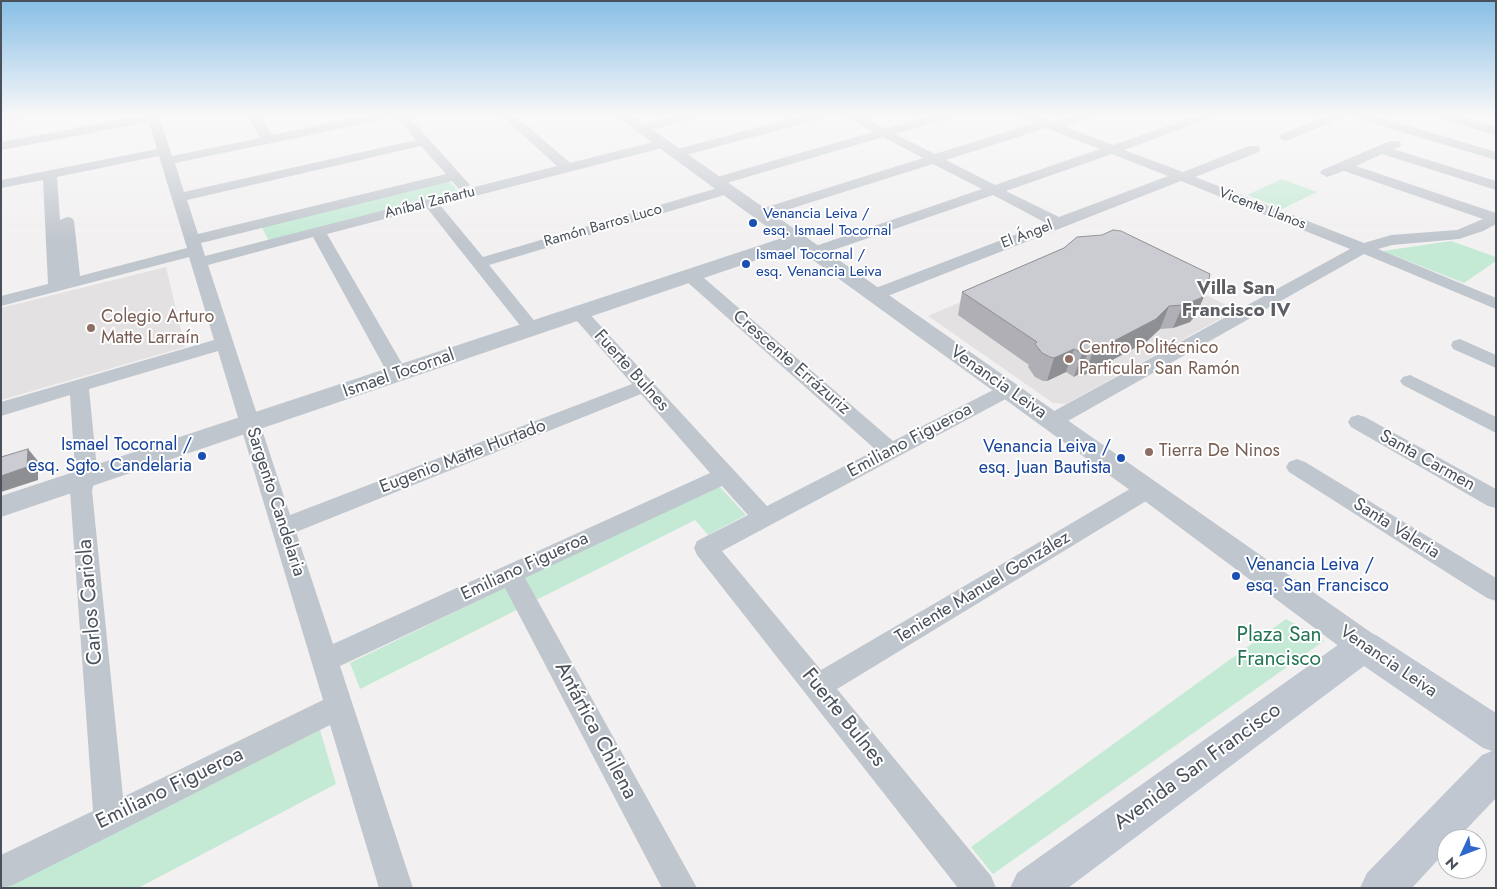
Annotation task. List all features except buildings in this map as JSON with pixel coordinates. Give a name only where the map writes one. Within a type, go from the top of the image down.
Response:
[{"type":"main road","name":"Venancia Leiva","points":[[1364,646],[1490,722]]},
{"type":"main road","name":"Avenida San Francisco","points":[[1032,888],[1364,646]]},
{"type":"main road","points":[[1382,888],[1496,769]]},
{"type":"street","points":[[1,177],[128,157]]},
{"type":"street","points":[[1,184],[134,157]]},
{"type":"street","name":"Sargento Candelaria","points":[[166,157],[396,888]]},
{"type":"street","points":[[178,198],[356,157]]},
{"type":"street","points":[[438,157],[470,193]]},
{"type":"street","points":[[555,157],[567,168]]},
{"type":"street","name":"Aníbal Zañartu","points":[[195,251],[318,232],[567,168],[623,157]]},
{"type":"street","name":"Venancia Leiva","points":[[680,157],[1148,489],[1364,646]]},
{"type":"street","name":"Ramón Barros Luco","points":[[479,262],[810,157]]},
{"type":"street","points":[[930,157],[1058,223]]},
{"type":"street","points":[[759,214],[938,157]]},
{"type":"street","points":[[805,246],[992,190],[1088,157]]},
{"type":"street","name":"Vicente Llanos","points":[[1130,157],[1363,248],[1496,304]]},
{"type":"street","name":"El Ángel","points":[[874,294],[1231,157]]},
{"type":"street","points":[[1327,173],[1364,157]]},
{"type":"street","points":[[1406,157],[1496,186]]},
{"type":"street","points":[[1344,166],[1496,218]]},
{"type":"street","points":[[56,172],[65,284]]},
{"type":"street","name":"Aníbal Zañartu","points":[[1,300],[195,251],[454,176]]},
{"type":"street","points":[[431,203],[532,329]]},
{"type":"street","points":[[1052,421],[1363,248],[1391,240],[1464,232],[1478,228],[1496,218]]},
{"type":"street","points":[[318,232],[398,374]]},
{"type":"street","name":"Ismael Tocornal","points":[[1,507],[691,276],[805,246]]},
{"type":"street","name":"Crescente Errázuriz","points":[[691,276],[891,451]]},
{"type":"street","name":"Fuerte Bulnes","points":[[579,313],[764,518]]},
{"type":"street","points":[[1,409],[224,343]]},
{"type":"street","points":[[1460,345],[1496,362]]},
{"type":"street","points":[[1410,381],[1496,426]]},
{"type":"street","name":"Carlos Cariola","points":[[79,386],[86,469],[81,491],[109,820]]},
{"type":"street","name":"Eugenio Matte Hurtado","points":[[283,527],[644,386]]},
{"type":"street","name":"Emiliano Figueroa","points":[[706,548],[1008,390]]},
{"type":"street","name":"Santa Carmen","points":[[1358,422],[1496,500]]},
{"type":"street","name":"Santa Valeria","points":[[1297,467],[1496,592]]},
{"type":"street","name":"Emiliano Figueroa","points":[[324,660],[725,475]]},
{"type":"street","name":"Teniente Manuel González","points":[[818,686],[1148,489]]},
{"type":"street","name":"Fuerte Bulnes","points":[[706,548],[979,888]]},
{"type":"street","name":"Antártica Chilena","points":[[510,574],[680,888]]},
{"type":"street","name":"Emiliano Figueroa","points":[[1,872],[339,706]]},
{"type":"shaded area","name":"Centro Politécnico Particular San Ramón","points":[[1100,242],[1236,310],[1066,404],[1053,403],[928,316]]},
{"type":"shaded area","name":"Colegio Arturo Matte Larraín","points":[[166,267],[185,347],[1,400],[1,308]]},
{"type":"green space","points":[[448,179],[459,192],[269,241],[261,226]]},
{"type":"green space","points":[[1282,179],[1317,192],[1282,209],[1247,195]]},
{"type":"green space","points":[[1451,241],[1496,257],[1496,261],[1464,283],[1383,251]]},
{"type":"green space","points":[[717,484],[746,515],[708,535],[695,520],[360,689],[350,663]]},
{"type":"green space","name":"Plaza San Francisco","points":[[1286,619],[1324,641],[993,874],[971,847]]},
{"type":"green space","points":[[320,730],[336,784],[138,888],[1,888]]},
{"type":"place","name":"Venancia Leiva / esq. Ismael Tocornal","points":[[753,223]]},
{"type":"place","name":"Ismael Tocornal / esq. Venancia Leiva","points":[[746,264]]},
{"type":"place","name":"Colegio Arturo Matte Larraín","points":[[91,328]]},
{"type":"place","name":"Centro Politécnico Particular San Ramón","points":[[1069,359]]},
{"type":"place","name":"Tierra De Ninos","points":[[1149,452]]},
{"type":"place","name":"Ismael Tocornal / esq. Sgto. Candelaria","points":[[202,456]]},
{"type":"place","name":"Venancia Leiva / esq. Juan Bautista","points":[[1121,458]]},
{"type":"place","name":"Venancia Leiva / esq. San Francisco","points":[[1236,576]]},
{"type":"district","name":"Villa San Francisco IV","points":[[1236,300]]}]
